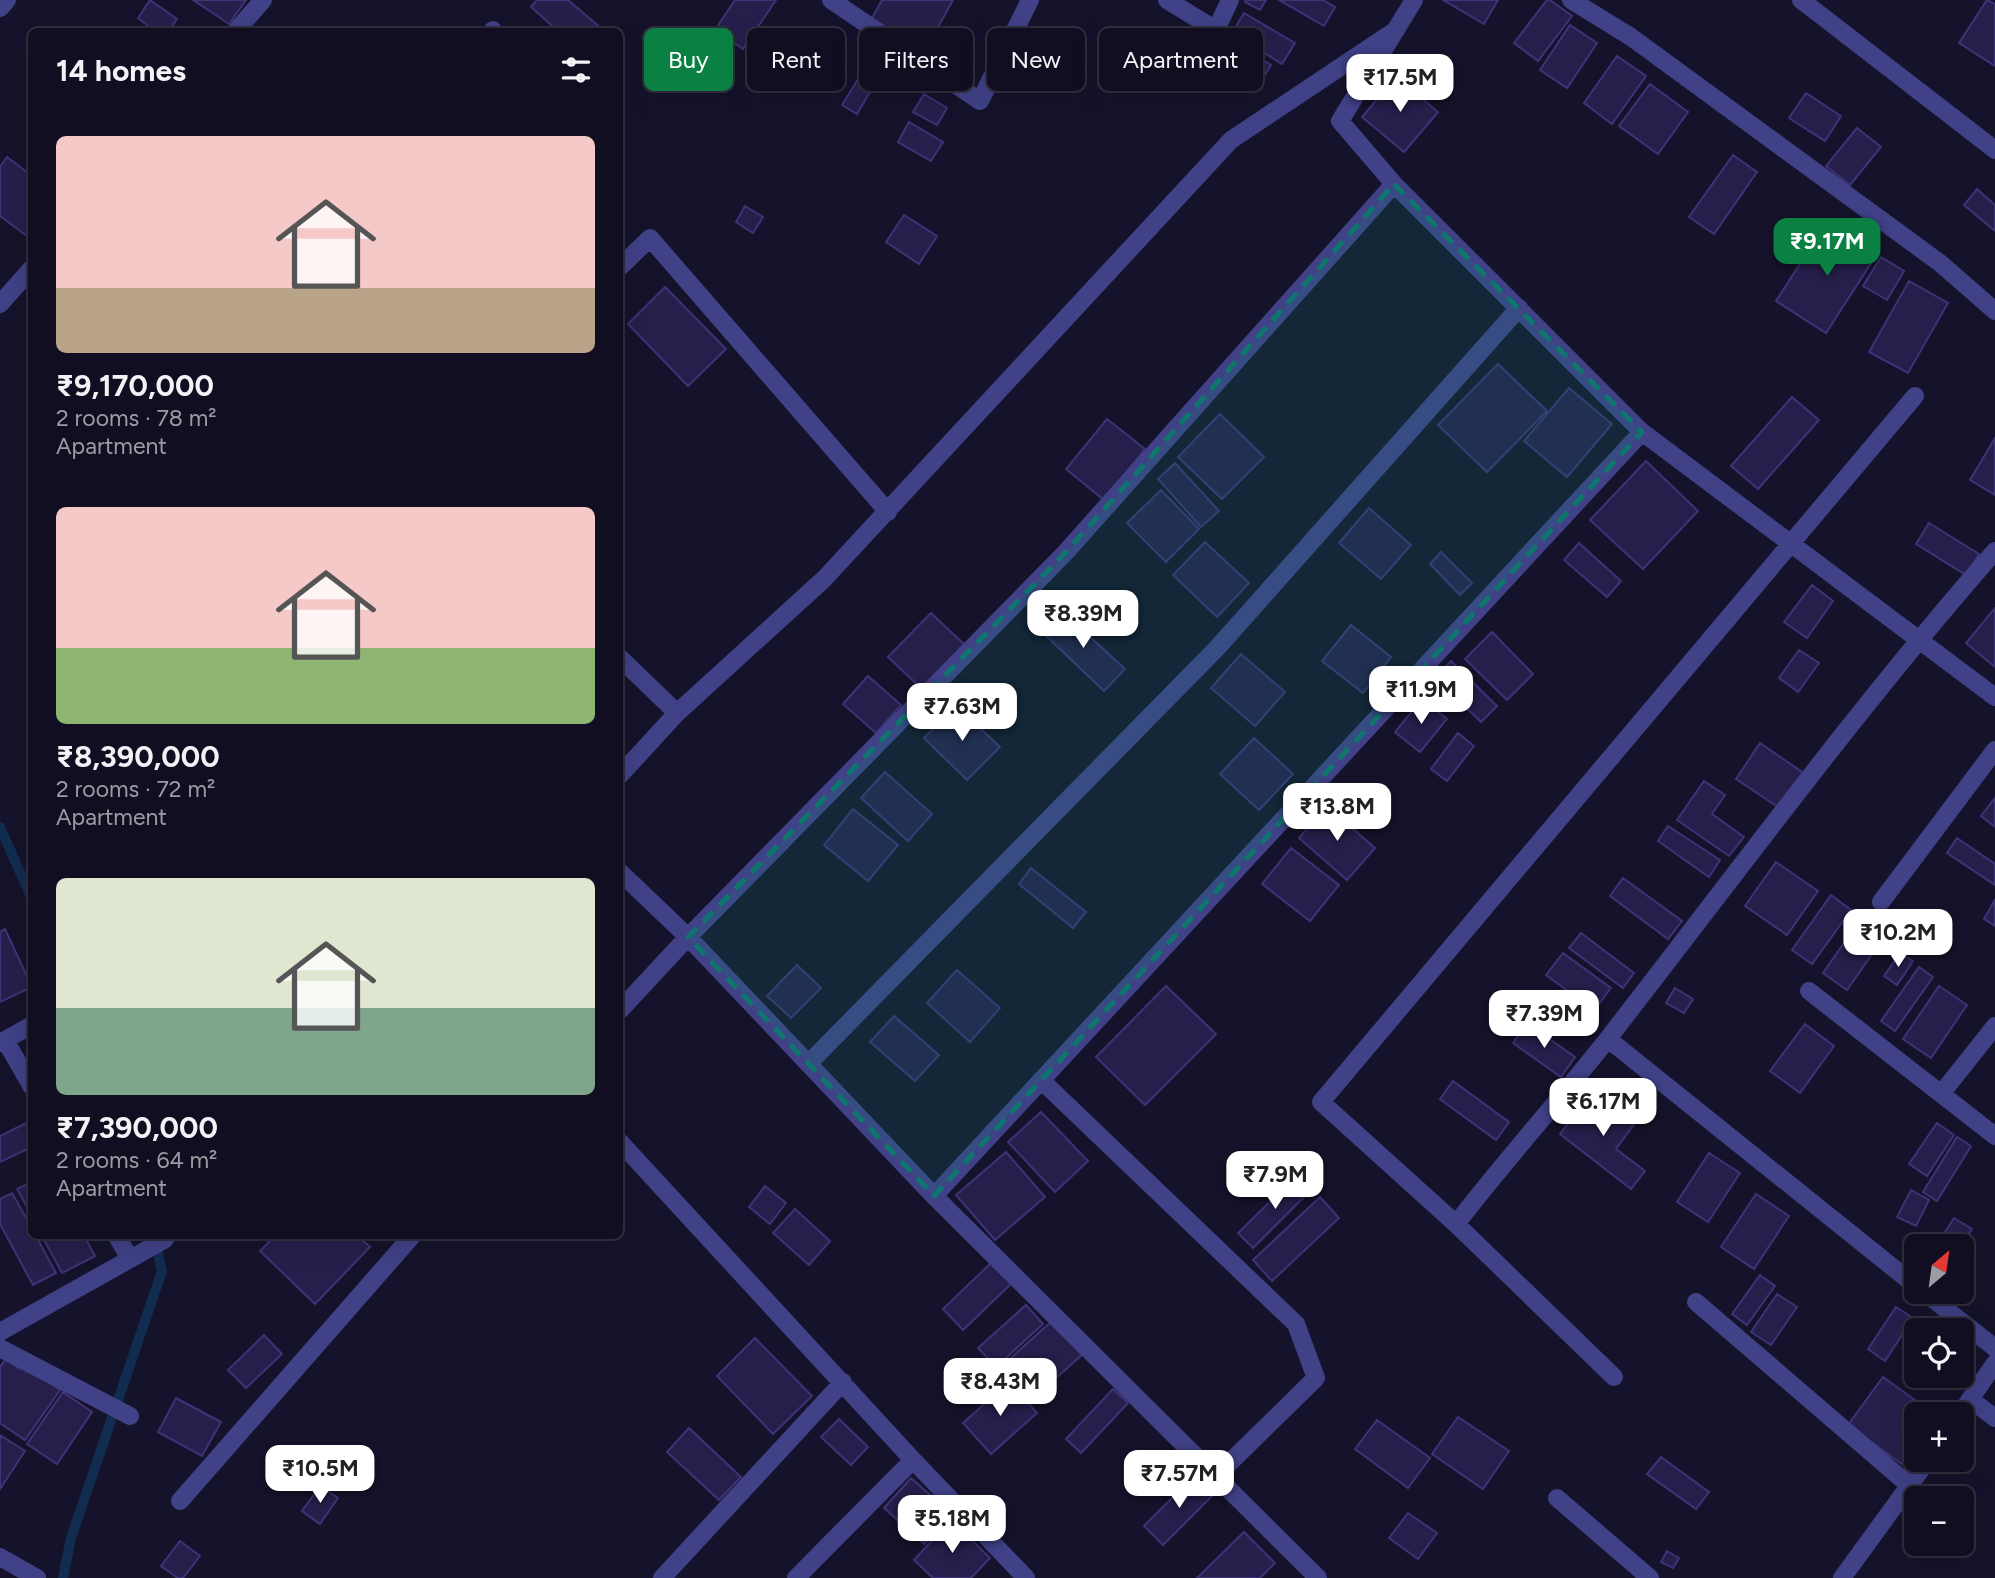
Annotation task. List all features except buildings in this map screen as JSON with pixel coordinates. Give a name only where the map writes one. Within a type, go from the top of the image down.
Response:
[{"type":"street","points":[[0,8],[7,0]]},
{"type":"street","points":[[238,28],[262,0]]},
{"type":"street","points":[[831,0],[980,101],[1030,0]]},
{"type":"street","points":[[1167,0],[1216,30],[1230,0]]},
{"type":"street","points":[[1414,0],[1340,121],[1394,184],[1642,432],[1995,697]]},
{"type":"street","points":[[1571,0],[1631,37],[1940,262],[1995,311]]},
{"type":"street","points":[[1801,0],[1995,150]]},
{"type":"street","points":[[623,772],[677,713],[824,579],[1231,140],[1396,30]]},
{"type":"street","points":[[623,1007],[688,937],[1065,553],[1394,184]]},
{"type":"street","points":[[623,264],[650,238],[888,512]]},
{"type":"street","points":[[0,304],[28,272]]},
{"type":"street","points":[[809,1063],[1218,647],[1519,308]]},
{"type":"street","points":[[1614,1377],[1455,1224],[1321,1102],[1915,396]]},
{"type":"street","points":[[934,1196],[1642,432]]},
{"type":"street","points":[[1455,1224],[1506,1159],[1608,1039],[1919,638],[1995,551]]},
{"type":"street","points":[[623,661],[677,713]]},
{"type":"street","points":[[1881,902],[1995,750]]},
{"type":"street","points":[[623,875],[688,937],[934,1196],[1318,1578]]},
{"type":"street","points":[[1809,991],[1995,1136]]},
{"type":"street","points":[[1941,1094],[1995,1026]]},
{"type":"street","points":[[28,1027],[2,1042],[28,1081]]},
{"type":"street","points":[[1608,1039],[1904,1276]]},
{"type":"street","points":[[1041,1080],[1297,1324],[1317,1378],[1215,1477]]},
{"type":"street","points":[[623,1145],[1022,1577]]},
{"type":"street","points":[[119,1239],[130,1259]]},
{"type":"street","points":[[0,1332],[165,1239]]},
{"type":"street","points":[[180,1501],[409,1239]]},
{"type":"street","points":[[1696,1302],[1910,1486],[1920,1472]]},
{"type":"street","points":[[1939,1304],[1995,1348]]},
{"type":"street","points":[[0,1348],[130,1416]]},
{"type":"street","points":[[1968,1402],[1995,1363]]},
{"type":"street","points":[[662,1578],[843,1382]]},
{"type":"street","points":[[1974,1410],[1995,1418]]},
{"type":"street","points":[[796,1578],[913,1460]]},
{"type":"street","points":[[1842,1578],[1904,1494]]},
{"type":"street","points":[[1557,1498],[1650,1578]]},
{"type":"street","points":[[0,1558],[37,1578]]},
{"type":"highlighted area","points":[[1394,184],[1642,432],[934,1196],[688,937],[1065,553]]},
{"type":"waterway","points":[[0,827],[28,890]]},
{"type":"waterway","points":[[63,1578],[71,1538],[162,1271],[155,1239]]}]
